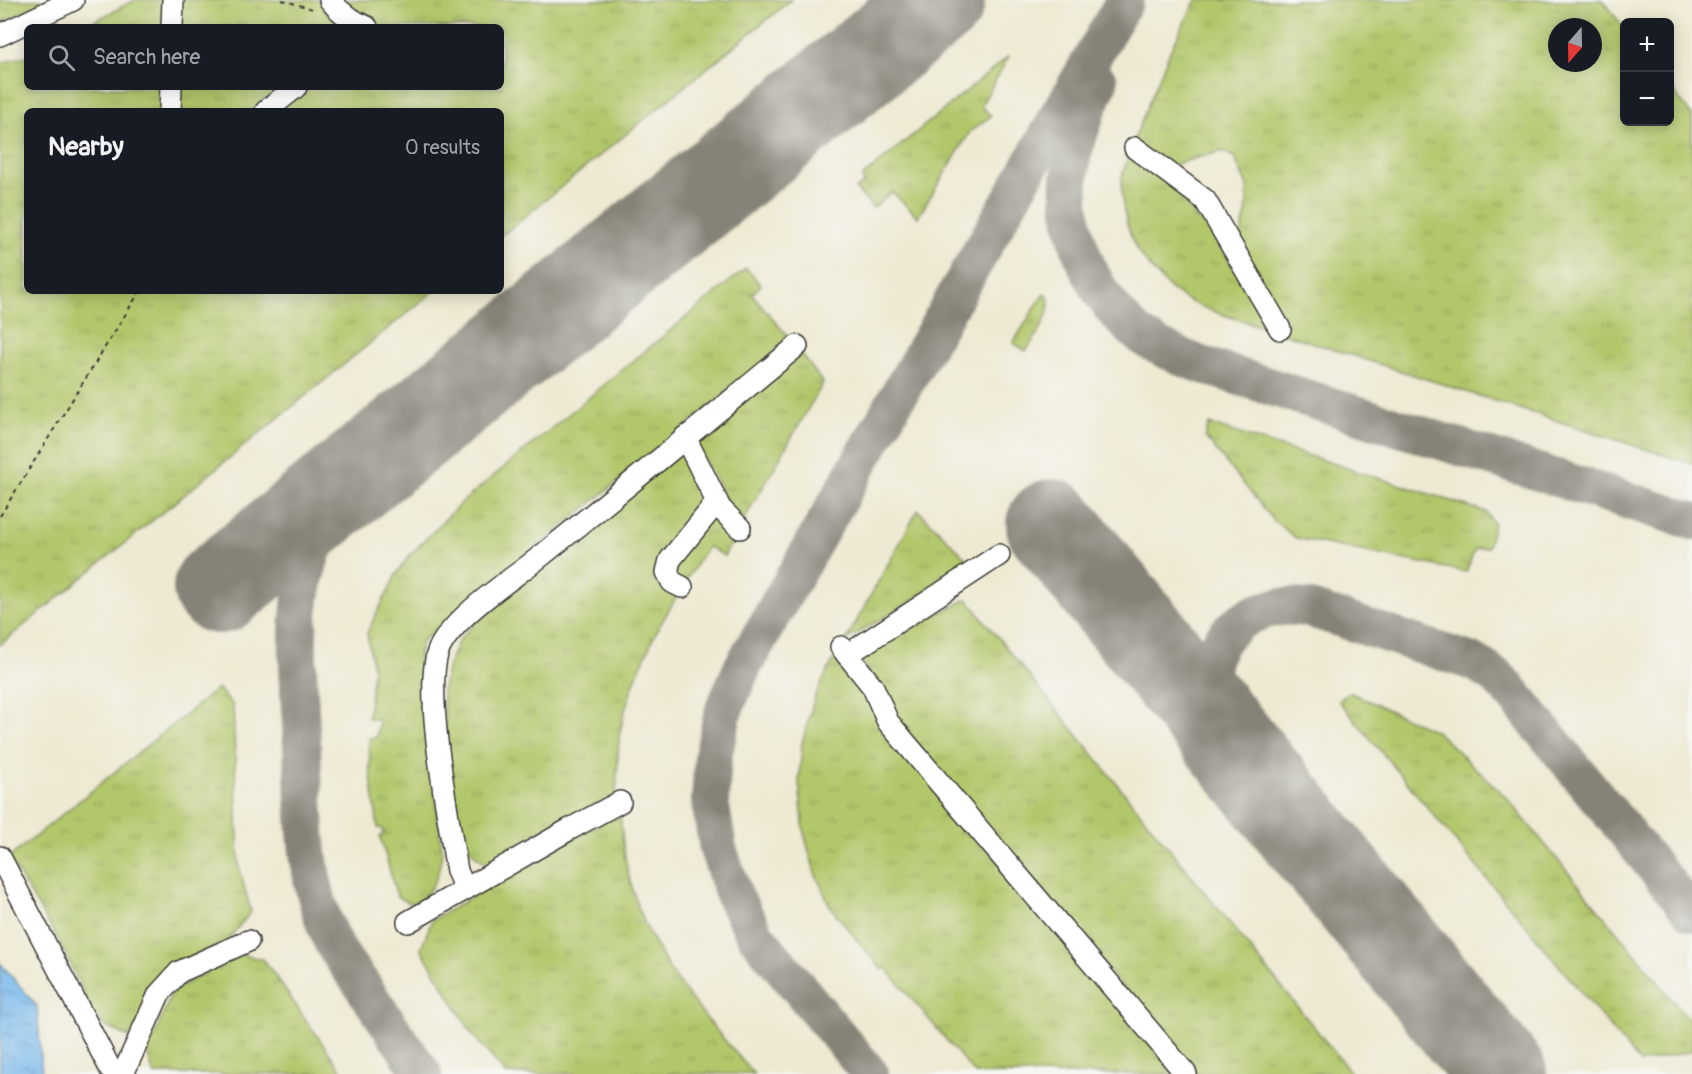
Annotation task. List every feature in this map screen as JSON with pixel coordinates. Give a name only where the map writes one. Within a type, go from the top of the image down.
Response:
[{"type":"lane","points":[[0,35],[73,0]]},
{"type":"lane","points":[[172,24],[173,0]]},
{"type":"lane","points":[[330,0],[337,10],[361,24]]},
{"type":"lane","points":[[170,108],[171,90]]},
{"type":"lane","points":[[270,108],[292,90]]},
{"type":"lane","points":[[1135,148],[1205,200],[1280,329]]},
{"type":"lane","points":[[465,889],[457,871],[437,732],[433,683],[440,648],[464,616],[541,556],[797,346]]},
{"type":"lane","points":[[685,437],[720,508],[740,528]]},
{"type":"lane","points":[[682,587],[672,582],[667,572],[670,561],[717,502]]},
{"type":"lane","points":[[999,555],[844,651],[873,687],[888,722],[1186,1074]]},
{"type":"lane","points":[[408,922],[620,802]]},
{"type":"lane","points":[[0,857],[113,1074]]},
{"type":"lane","points":[[123,1074],[159,994],[179,972],[248,941]]},
{"type":"path","points":[[0,516],[138,294]]},
{"type":"green space","points":[[0,0],[48,0],[0,23]]},
{"type":"green space","points":[[135,0],[791,0],[504,234],[504,108],[24,108],[24,294],[430,294],[0,645],[0,63],[24,57],[24,90],[504,90],[504,24],[89,24]]},
{"type":"green space","points":[[1196,0],[1603,0],[1620,23],[1620,126],[1674,126],[1674,91],[1692,116],[1692,464],[1285,334],[1238,248],[1247,209],[1247,186],[1234,157],[1223,151],[1181,162],[1169,168],[1133,142],[1170,51]]},
{"type":"green space","points":[[1009,56],[981,106],[991,116],[970,132],[918,217],[892,192],[873,208],[856,189],[864,183],[862,177]]},
{"type":"green space","points":[[1130,152],[1180,186],[1178,193],[1200,222],[1205,221],[1272,330],[1187,300],[1167,285],[1145,261],[1130,233],[1124,212],[1122,181]]},
{"type":"green space","points":[[746,268],[761,285],[752,294],[791,340],[421,642],[419,656],[442,851],[433,885],[419,902],[409,903],[397,896],[380,836],[384,835],[382,828],[378,828],[370,770],[369,738],[376,738],[379,720],[368,718],[373,669],[367,633],[396,575],[409,556],[462,502]]},
{"type":"green space","points":[[1044,293],[1048,296],[1049,303],[1046,318],[1026,351],[1013,343]]},
{"type":"green space","points":[[801,353],[823,383],[744,520],[732,512],[695,441]]},
{"type":"green space","points":[[1209,424],[1486,512],[1494,524],[1488,547],[1475,549],[1466,572],[1296,538],[1274,521],[1205,437]]},
{"type":"green space","points":[[684,450],[709,502],[670,551],[678,594],[655,634],[626,706],[619,736],[616,798],[493,867],[469,849],[454,824],[442,691],[448,666],[459,640],[479,618]]},
{"type":"green space","points":[[918,510],[973,565],[846,640]]},
{"type":"green space","points":[[711,513],[736,536],[724,556],[708,546],[685,582],[676,577],[674,561]]},
{"type":"green space","points":[[967,599],[1352,1074],[1196,1074],[894,716],[858,655]]},
{"type":"green space","points":[[835,656],[843,661],[1174,1074],[975,1074],[885,967],[882,970],[831,908],[815,873],[804,833],[799,782],[802,743],[815,696]]},
{"type":"green space","points":[[218,688],[233,706],[239,867],[251,912],[226,942],[180,962],[129,1037],[104,1026],[93,1014],[63,948],[9,858]]},
{"type":"green space","points":[[1349,692],[1437,732],[1506,797],[1692,1023],[1692,1051],[1640,1063],[1339,701]]},
{"type":"green space","points":[[620,812],[629,875],[640,912],[652,938],[666,963],[698,1009],[754,1074],[506,1074],[472,1034],[421,949],[432,920]]},
{"type":"green space","points":[[241,954],[264,960],[344,1074],[154,1074],[147,1054],[173,990]]},
{"type":"water","points":[[0,963],[37,1006],[42,1074],[0,1074]]},
{"type":"taxiway","points":[[870,1074],[756,936],[735,898],[718,849],[710,801],[713,756],[724,709],[743,666],[1125,0]]},
{"type":"taxiway","points":[[1099,82],[1074,149],[1070,183],[1071,207],[1075,232],[1093,278],[1121,318],[1139,334],[1159,347],[1196,363],[1692,521]]},
{"type":"taxiway","points":[[394,446],[362,477],[334,511],[319,536],[309,561],[299,613],[299,694],[307,844],[310,869],[322,916],[338,952],[423,1074]]},
{"type":"taxiway","points":[[1220,729],[1209,690],[1210,669],[1216,650],[1226,635],[1239,623],[1254,614],[1272,609],[1291,607],[1311,609],[1476,663],[1497,677],[1509,689],[1692,913]]},
{"type":"runway","points":[[219,588],[939,0]]},
{"type":"runway","points":[[1052,525],[1501,1074]]}]
